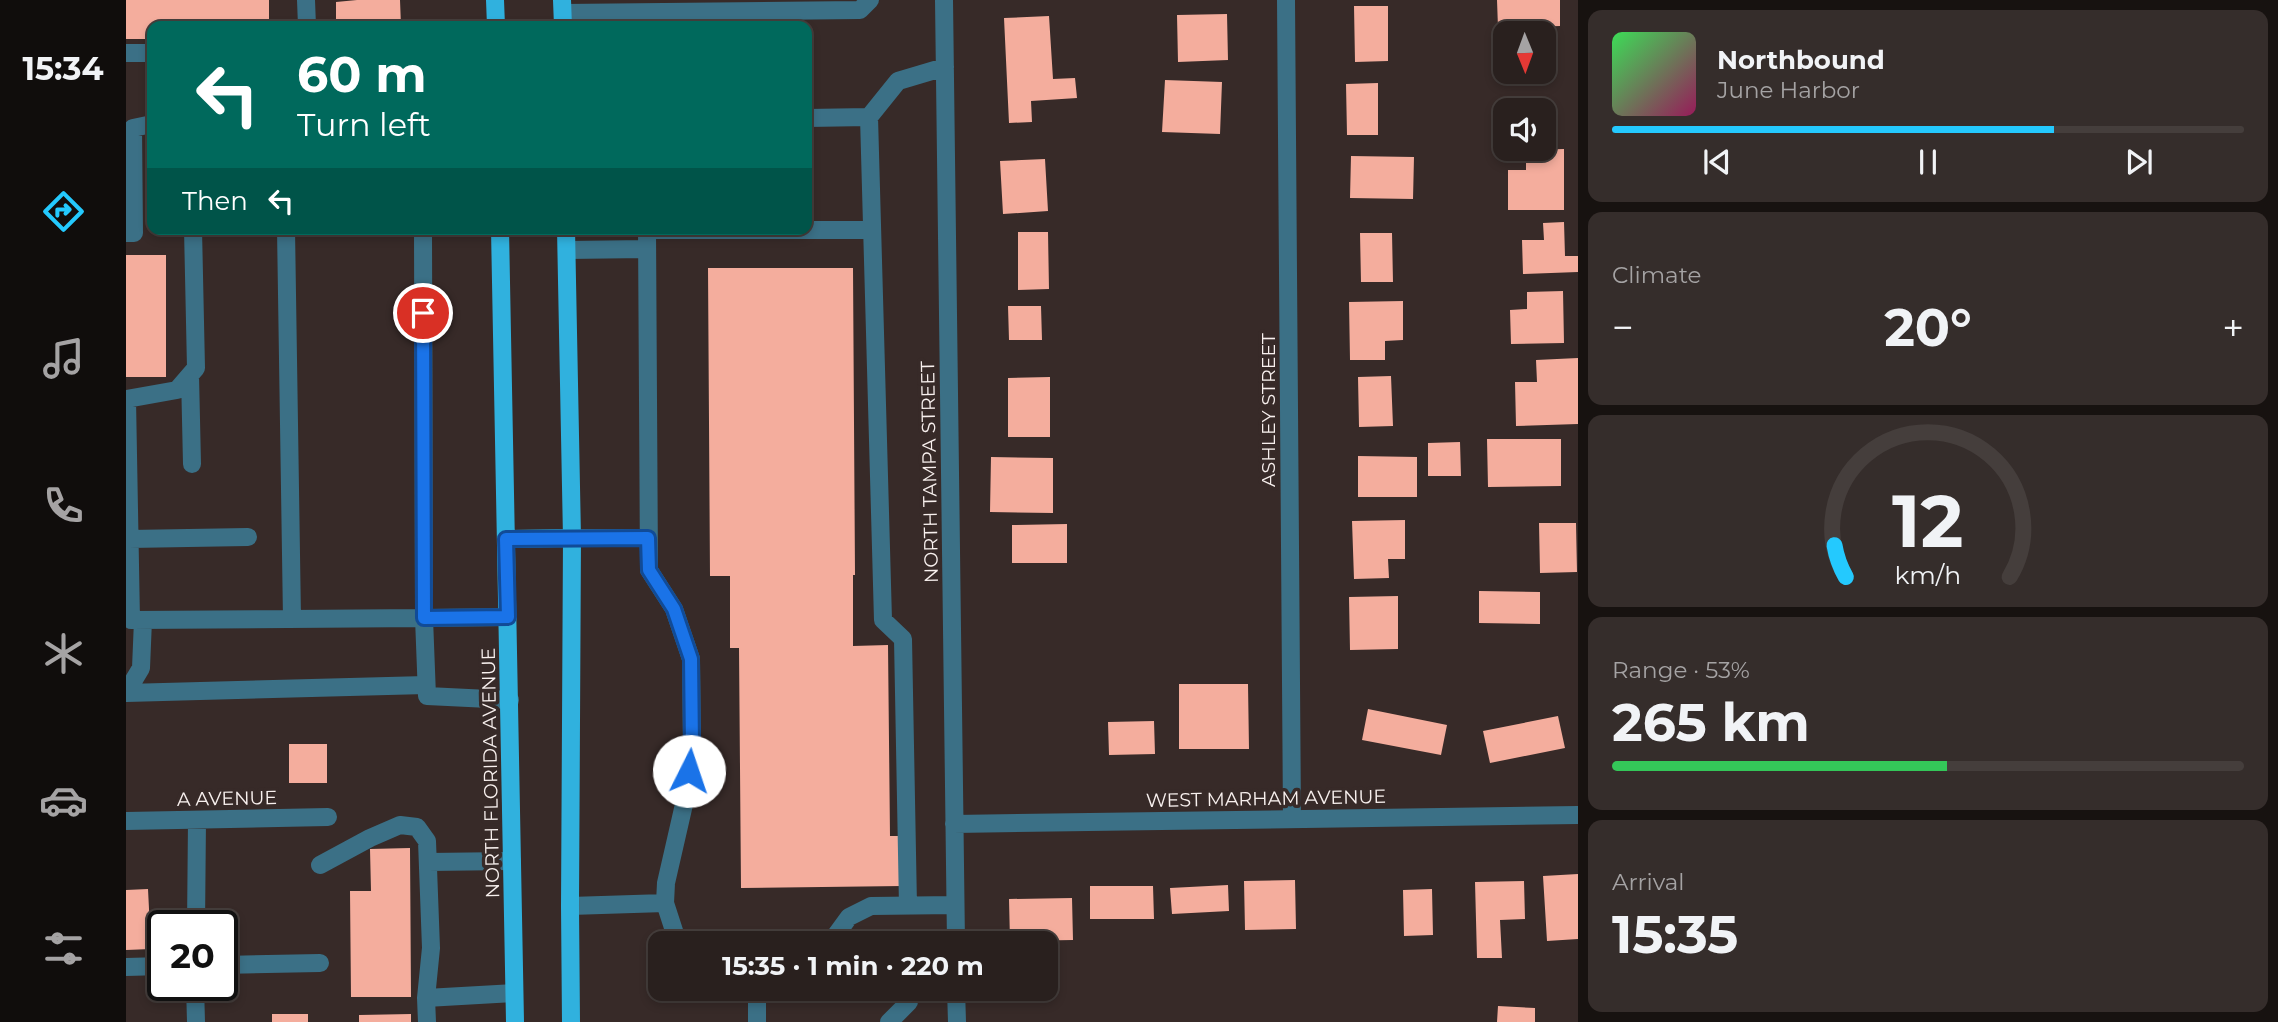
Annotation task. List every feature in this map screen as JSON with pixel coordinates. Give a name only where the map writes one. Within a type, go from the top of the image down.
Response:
[{"type":"main road","points":[[495,0],[496,21]]},
{"type":"main road","name":"NORTH FLORIDA AVENUE","points":[[500,235],[515,1022]]},
{"type":"main road","points":[[566,235],[572,538],[571,1022]]},
{"type":"main road","points":[[506,539],[572,538]]},
{"type":"street","points":[[306,0],[307,21]]},
{"type":"street","points":[[562,10],[625,6],[860,10],[870,0]]},
{"type":"street","name":"NORTH TAMPA STREET","points":[[944,0],[956,931]]},
{"type":"street","name":"ASHLEY STREET","points":[[1286,0],[1292,819]]},
{"type":"street","points":[[126,53],[147,53]]},
{"type":"street","points":[[908,905],[903,639],[883,620],[869,117],[898,81],[945,67]]},
{"type":"street","points":[[812,118],[869,117]]},
{"type":"street","points":[[126,233],[134,233],[133,128],[147,125]]},
{"type":"street","points":[[812,230],[872,230]]},
{"type":"street","points":[[193,235],[196,368],[177,390],[126,399],[131,620],[508,617]]},
{"type":"street","points":[[286,235],[292,619]]},
{"type":"street","points":[[423,235],[424,618],[427,696],[510,699]]},
{"type":"street","points":[[646,235],[649,570],[674,609],[691,659],[691,759],[685,800],[666,883],[665,903],[674,931]]},
{"type":"street","points":[[567,250],[646,249]]},
{"type":"street","points":[[190,375],[192,464]]},
{"type":"street","points":[[129,539],[248,537]]},
{"type":"street","points":[[572,538],[648,538]]},
{"type":"street","points":[[126,693],[141,668],[143,620]]},
{"type":"street","points":[[126,693],[426,685]]},
{"type":"street","name":"WEST MARHAM AVENUE","points":[[954,824],[1578,815]]},
{"type":"street","name":"A AVENUE","points":[[126,821],[328,817]]},
{"type":"street","points":[[196,910],[197,820]]},
{"type":"street","points":[[320,865],[400,825],[417,827],[427,841],[432,948],[426,998],[427,1022]]},
{"type":"street","points":[[428,862],[512,861]]},
{"type":"street","points":[[570,906],[665,903]]},
{"type":"street","points":[[839,931],[849,917],[870,906],[955,905]]},
{"type":"street","points":[[238,965],[320,963]]},
{"type":"street","points":[[126,967],[147,966]]},
{"type":"street","points":[[426,998],[514,993]]},
{"type":"street","points":[[195,1001],[195,1022]]},
{"type":"street","points":[[757,1001],[757,1022]]},
{"type":"street","points":[[956,1001],[957,1022]]},
{"type":"street","points":[[890,1022],[909,1002]]},
{"type":"building","points":[[126,0],[269,0],[269,21],[147,21],[147,39],[126,39]]},
{"type":"building","points":[[400,0],[401,21],[336,21],[336,2]]},
{"type":"building","points":[[1497,0],[1560,0],[1560,26],[1556,26],[1556,21],[1498,21]]},
{"type":"building","points":[[1354,6],[1388,6],[1388,61],[1355,62]]},
{"type":"building","points":[[1227,14],[1228,60],[1178,62],[1177,15]]},
{"type":"building","points":[[1049,16],[1053,79],[1075,78],[1077,98],[1031,101],[1032,122],[1009,123],[1004,18]]},
{"type":"building","points":[[1165,80],[1222,82],[1220,134],[1162,132]]},
{"type":"building","points":[[1378,83],[1378,135],[1347,135],[1346,84]]},
{"type":"building","points":[[1556,149],[1564,149],[1564,210],[1508,210],[1508,170],[1526,170],[1526,161],[1556,161]]},
{"type":"building","points":[[1351,156],[1414,157],[1413,199],[1350,198]]},
{"type":"building","points":[[1045,159],[1048,211],[1003,214],[1000,161]]},
{"type":"building","points":[[1564,222],[1565,256],[1578,256],[1578,272],[1523,274],[1522,240],[1544,240],[1543,223]]},
{"type":"building","points":[[1018,232],[1048,232],[1049,289],[1018,290]]},
{"type":"building","points":[[1360,233],[1392,233],[1393,282],[1361,282]]},
{"type":"building","points":[[126,255],[166,255],[166,377],[126,377]]},
{"type":"building","points":[[708,268],[853,268],[853,646],[888,645],[890,836],[902,836],[903,886],[741,888],[739,648],[730,648],[730,576],[710,576]]},
{"type":"building","points":[[1563,291],[1564,343],[1511,344],[1510,310],[1527,309],[1527,292]]},
{"type":"building","points":[[1403,301],[1403,340],[1385,341],[1385,360],[1350,360],[1349,302]]},
{"type":"building","points":[[1008,306],[1041,306],[1042,340],[1009,340]]},
{"type":"building","points":[[1578,358],[1578,424],[1516,426],[1515,382],[1537,382],[1536,360]]},
{"type":"building","points":[[1391,376],[1393,426],[1359,427],[1358,377]]},
{"type":"building","points":[[1050,377],[1050,437],[1008,437],[1008,378]]},
{"type":"building","points":[[1487,439],[1561,439],[1561,486],[1488,487]]},
{"type":"building","points":[[1460,442],[1461,476],[1428,476],[1428,443]]},
{"type":"building","points":[[1358,456],[1417,457],[1417,497],[1358,497]]},
{"type":"building","points":[[991,457],[1053,458],[1053,513],[990,512]]},
{"type":"building","points":[[1405,520],[1405,559],[1388,559],[1389,578],[1354,579],[1352,521]]},
{"type":"building","points":[[1539,523],[1576,523],[1577,572],[1540,573]]},
{"type":"building","points":[[1067,524],[1067,563],[1012,563],[1012,525]]},
{"type":"building","points":[[1479,591],[1540,592],[1540,624],[1479,623]]},
{"type":"building","points":[[1398,596],[1398,649],[1350,650],[1349,597]]},
{"type":"building","points":[[1179,684],[1248,684],[1249,749],[1179,749]]},
{"type":"building","points":[[1368,709],[1447,725],[1441,755],[1362,740]]},
{"type":"building","points":[[1558,716],[1565,748],[1490,763],[1483,731]]},
{"type":"building","points":[[1154,721],[1155,754],[1109,755],[1108,722]]},
{"type":"building","points":[[289,744],[327,744],[327,783],[289,783]]},
{"type":"building","points":[[410,848],[411,997],[351,997],[350,891],[371,891],[370,849]]},
{"type":"building","points":[[1578,874],[1578,939],[1547,941],[1543,876]]},
{"type":"building","points":[[1295,880],[1296,929],[1245,930],[1244,881]]},
{"type":"building","points":[[1524,881],[1525,919],[1500,920],[1502,958],[1477,958],[1475,882]]},
{"type":"building","points":[[1228,885],[1229,911],[1172,914],[1170,888]]},
{"type":"building","points":[[1090,886],[1153,886],[1154,919],[1090,919]]},
{"type":"building","points":[[148,889],[147,949],[126,950],[126,890]]},
{"type":"building","points":[[1432,889],[1433,935],[1404,936],[1403,890]]},
{"type":"building","points":[[1072,898],[1073,940],[1058,940],[1058,931],[1010,931],[1009,899]]},
{"type":"building","points":[[1498,1006],[1535,1008],[1535,1022],[1497,1022]]},
{"type":"building","points":[[272,1014],[308,1014],[308,1022],[272,1022]]},
{"type":"building","points":[[411,1014],[411,1022],[359,1022],[359,1015]]},
{"type":"route","points":[[423,313],[424,618],[508,617],[506,539],[648,538],[649,570],[674,609],[691,659],[692,746],[689,771]]}]
